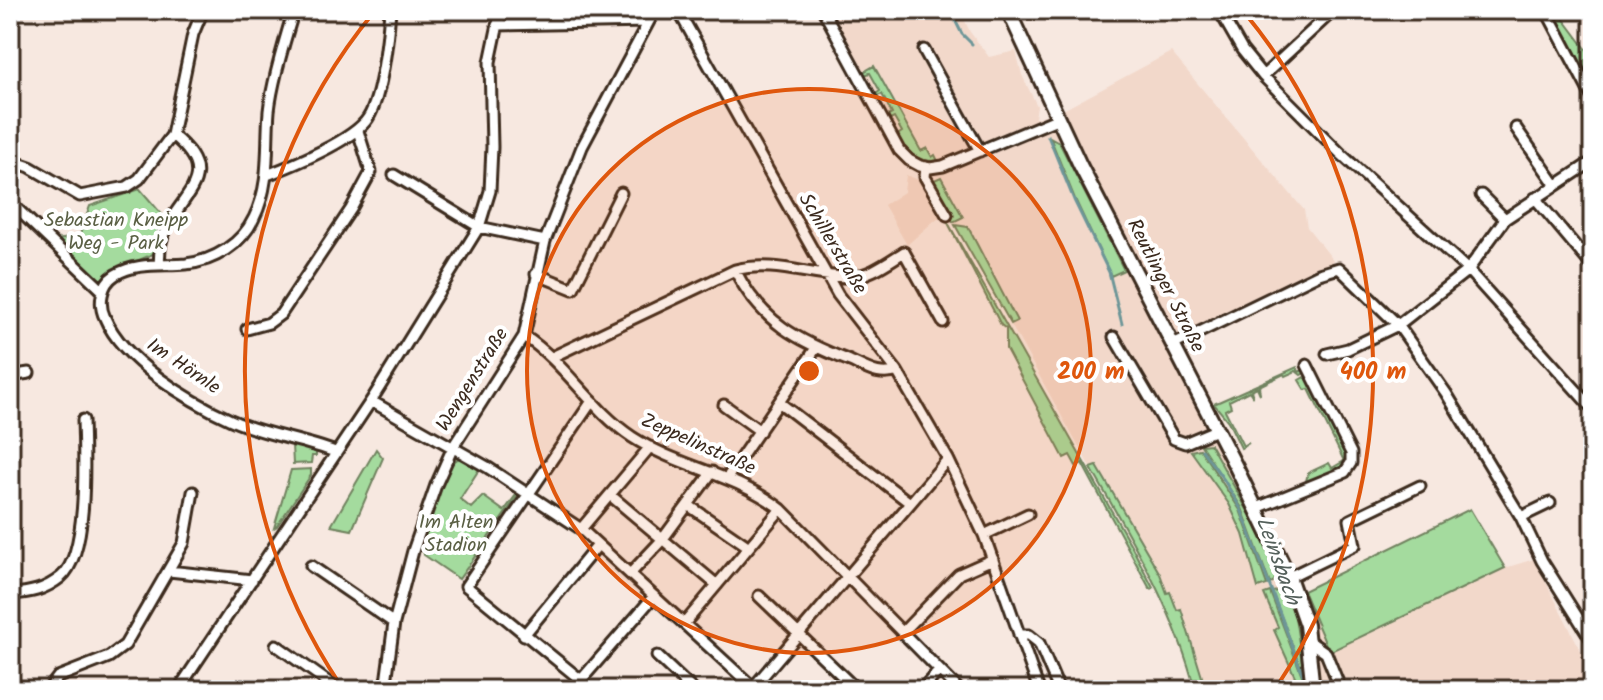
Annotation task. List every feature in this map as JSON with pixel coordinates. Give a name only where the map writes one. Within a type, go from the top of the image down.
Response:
[{"type":"main road","name":"Reutlinger Straße","points":[[1008,10],[1289,577],[1309,641],[1313,690]]},
{"type":"street","points":[[10,160],[30,167],[80,196],[127,187],[139,179],[172,135],[193,34],[203,10]]},
{"type":"street","points":[[10,202],[102,290],[111,277],[128,268],[190,264],[223,253],[241,238],[254,218],[267,175],[269,108],[294,10]]},
{"type":"street","points":[[267,175],[358,131],[370,116],[385,64],[390,10]]},
{"type":"street","points":[[178,690],[371,401],[479,227],[491,182],[490,62],[501,10]]},
{"type":"street","name":"Wengenstraße","points":[[385,690],[394,623],[430,499],[453,447],[524,336],[545,241],[582,147],[655,10]]},
{"type":"street","name":"Schillerstraße","points":[[678,10],[838,295],[897,371],[948,459],[984,535],[1039,690]]},
{"type":"street","points":[[823,10],[895,144],[909,160],[926,167],[943,166],[1059,118]]},
{"type":"street","points":[[1263,76],[1334,10]]},
{"type":"street","points":[[1546,10],[1593,99]]},
{"type":"street","points":[[1223,12],[1242,50],[1263,76],[1341,154],[1468,270],[1593,409]]},
{"type":"street","points":[[497,25],[648,22]]},
{"type":"street","points":[[924,50],[980,151]]},
{"type":"street","points":[[1516,128],[1555,184]]},
{"type":"street","points":[[247,329],[269,323],[281,314],[351,209],[371,172],[358,131]]},
{"type":"street","points":[[159,265],[162,239],[197,179],[195,161],[185,146],[172,135]]},
{"type":"street","points":[[1327,354],[1348,349],[1398,325],[1468,270],[1505,219],[1593,161]]},
{"type":"street","points":[[926,167],[925,177],[947,215]]},
{"type":"street","points":[[394,175],[479,227],[545,241]]},
{"type":"street","points":[[536,274],[573,289],[621,193]]},
{"type":"street","points":[[1481,195],[1505,219]]},
{"type":"street","points":[[1535,198],[1593,267]]},
{"type":"street","points":[[552,357],[735,270],[759,266],[850,277],[875,269],[904,252],[943,322]]},
{"type":"street","points":[[1173,345],[1319,274],[1339,268],[1398,325],[1446,393],[1521,517],[1542,561],[1592,638]]},
{"type":"street","points":[[735,270],[758,307],[795,338],[879,373],[897,371]]},
{"type":"street","name":"Im Hörnle","points":[[102,290],[101,311],[109,328],[124,347],[172,386],[230,420],[335,452]]},
{"type":"street","name":"Zeppelinstraße","points":[[524,336],[552,357],[618,427],[650,447],[756,491],[781,509],[959,690]]},
{"type":"street","points":[[1114,337],[1176,442],[1185,443],[1216,430]]},
{"type":"street","points":[[727,478],[816,348]]},
{"type":"street","points":[[1257,508],[1345,472],[1351,463],[1350,449],[1307,365]]},
{"type":"street","points":[[10,376],[29,373]]},
{"type":"street","points":[[371,401],[453,447],[581,529],[753,689],[948,459]]},
{"type":"street","points":[[592,401],[466,586],[581,680],[654,596]]},
{"type":"street","points":[[780,403],[910,503]]},
{"type":"street","points":[[724,405],[760,431]]},
{"type":"street","points":[[10,594],[37,592],[64,575],[77,548],[84,472],[83,420]]},
{"type":"street","points":[[581,529],[650,447]]},
{"type":"street","points":[[630,574],[662,540],[712,472]]},
{"type":"street","points":[[1289,577],[1355,545],[1350,520],[1420,486]]},
{"type":"street","points":[[48,690],[58,677],[109,657],[125,645],[184,543],[193,492]]},
{"type":"street","points":[[610,495],[717,585]]},
{"type":"street","points":[[1521,517],[1550,503]]},
{"type":"street","points":[[688,505],[749,547]]},
{"type":"street","points":[[684,624],[781,509]]},
{"type":"street","points":[[984,535],[1028,514]]},
{"type":"street","points":[[524,635],[598,545]]},
{"type":"street","points":[[903,632],[959,574],[993,559]]},
{"type":"street","points":[[311,566],[394,623]]},
{"type":"street","points":[[169,571],[252,580]]},
{"type":"street","points":[[759,596],[857,690]]},
{"type":"street","points":[[1019,635],[1029,635],[1039,643],[1059,690]]},
{"type":"street","points":[[1309,641],[1326,653],[1341,690]]},
{"type":"street","points":[[276,645],[339,690]]},
{"type":"street","points":[[657,656],[693,690]]},
{"type":"street","points":[[921,690],[939,671]]},
{"type":"shaded area","points":[[843,10],[960,10],[970,32],[989,57],[1016,51],[1022,75],[1037,106],[1035,118],[1065,109],[1171,52],[1304,210],[1307,227],[1334,261],[1174,342],[1255,507],[1303,591],[1329,651],[1505,568],[1534,559],[1593,674],[1593,690],[1195,690],[1182,643],[1152,579],[949,213],[934,221],[907,245],[884,205],[904,192],[906,175],[924,182],[925,161],[907,151],[896,136],[831,14]]},
{"type":"green space","points":[[1551,10],[1557,10],[1593,58],[1593,84]]},
{"type":"green space","points":[[874,66],[921,151],[927,148],[938,161],[913,155],[896,136],[902,132],[894,118],[888,121],[886,117],[892,114],[882,94],[875,97],[880,91],[870,73],[862,73]]},
{"type":"green space","points":[[1050,137],[1059,142],[1124,270],[1111,276]]},
{"type":"green space","points":[[941,177],[963,217],[953,222],[932,181]]},
{"type":"green space","name":"Sebastian Kneipp Weg - Park","points":[[140,189],[165,218],[153,254],[100,282],[88,275],[55,240],[79,237],[90,206]]},
{"type":"green space","points":[[947,221],[1153,588],[1150,589],[1082,463],[1076,466],[1070,455],[1064,458],[1006,349],[1006,329],[1001,325]]},
{"type":"green space","points":[[955,225],[968,227],[1017,321],[1011,324]]},
{"type":"green space","points":[[1297,367],[1299,372],[1305,369],[1306,372],[1301,375],[1296,371],[1284,374],[1259,386],[1260,394],[1257,387],[1251,390],[1253,397],[1249,391],[1229,401],[1231,407],[1225,410],[1243,446],[1249,443],[1241,448],[1228,421],[1214,404]]},
{"type":"green space","points":[[1308,375],[1347,456],[1341,468],[1309,483],[1306,481],[1308,473],[1329,463],[1332,468],[1344,461],[1309,389],[1305,390],[1299,380]]},
{"type":"green space","points":[[1210,444],[1280,576],[1270,584],[1242,508],[1201,445]]},
{"type":"green space","points":[[292,445],[316,451],[316,456],[312,456],[311,463],[293,464]]},
{"type":"green space","points":[[376,449],[383,458],[352,530],[331,526]]},
{"type":"green space","points":[[1200,449],[1240,510],[1267,585],[1258,588],[1243,534],[1229,504],[1191,451]]},
{"type":"green space","name":"Im Alten Stadion","points":[[462,457],[480,468],[460,499],[471,508],[483,496],[504,511],[517,497],[459,579],[424,555],[422,545],[442,482],[454,461]]},
{"type":"green space","points":[[1097,466],[1160,574],[1167,593],[1170,592],[1177,610],[1181,609],[1206,690],[1195,690],[1164,603],[1091,468]]},
{"type":"green space","points":[[311,469],[311,475],[274,528],[291,470]]},
{"type":"green space","points":[[1470,509],[1505,568],[1329,652],[1303,591]]},
{"type":"green space","points":[[1283,590],[1295,617],[1304,675],[1272,592]]},
{"type":"green space","points":[[1270,592],[1306,690],[1301,690],[1274,630],[1278,627],[1264,594]]},
{"type":"waterway","name":"Leinsbach","points":[[950,10],[962,34],[972,44]]},
{"type":"waterway","name":"Leinsbach","points":[[1048,136],[1074,200],[1109,272],[1122,324]]},
{"type":"waterway","name":"Leinsbach","points":[[1202,450],[1241,509],[1307,686]]}]
